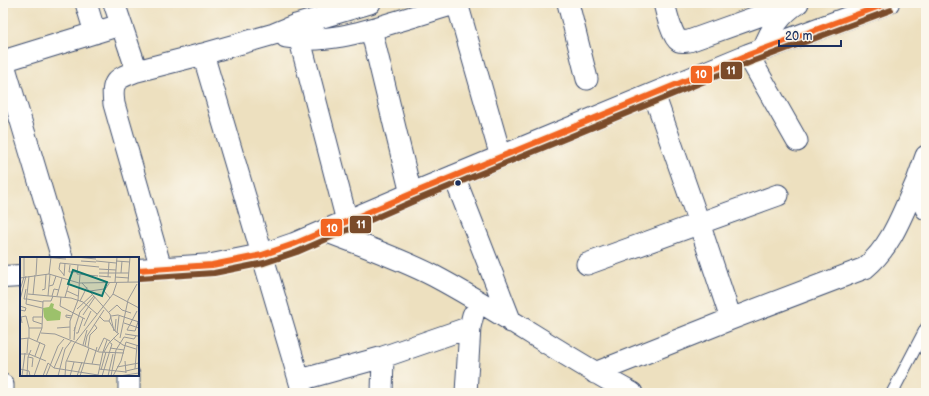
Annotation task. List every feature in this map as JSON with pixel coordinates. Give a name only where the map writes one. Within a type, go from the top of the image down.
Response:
[{"type":"street","points":[[86,3],[95,33]]},
{"type":"street","points":[[114,3],[120,25],[137,71]]},
{"type":"street","points":[[298,32],[370,3]]},
{"type":"street","points":[[161,268],[114,104],[112,89],[114,82],[118,79],[137,71],[274,34],[298,32],[333,38],[371,29],[457,3],[501,157]]},
{"type":"street","points":[[568,3],[587,79]]},
{"type":"street","points":[[664,3],[674,36],[682,42],[689,41],[773,10],[798,3]]},
{"type":"street","points":[[139,270],[212,265],[262,255],[294,244],[454,176],[654,94],[756,53],[888,3]]},
{"type":"street","points":[[756,53],[773,26],[773,10]]},
{"type":"street","points":[[62,257],[3,61],[120,25]]},
{"type":"street","points":[[371,29],[411,194]]},
{"type":"street","points":[[298,32],[347,221]]},
{"type":"street","points":[[756,53],[797,141]]},
{"type":"street","points":[[203,54],[301,386],[470,327]]},
{"type":"street","points":[[654,94],[731,319]]},
{"type":"street","points":[[595,373],[865,268],[876,259],[894,232],[917,181],[926,156]]},
{"type":"street","points":[[454,176],[511,322]]},
{"type":"street","points":[[917,181],[926,209]]},
{"type":"street","points":[[587,264],[778,195]]},
{"type":"street","points":[[325,231],[433,276],[476,300],[595,373],[632,393]]},
{"type":"street","points":[[3,277],[20,276]]},
{"type":"street","points":[[466,393],[470,327],[476,300]]},
{"type":"street","points":[[382,393],[383,357]]},
{"type":"street","points":[[129,376],[129,393]]},
{"type":"street","points":[[3,385],[4,393]]},
{"type":"lane","points":[[892,393],[926,328]]},
{"type":"transit line","name":"10","points":[[139,270],[212,265],[262,255],[294,244],[748,55],[888,3]]},
{"type":"transit line","name":"11","points":[[139,278],[214,273],[264,263],[297,252],[414,201],[751,62],[891,10]]}]
